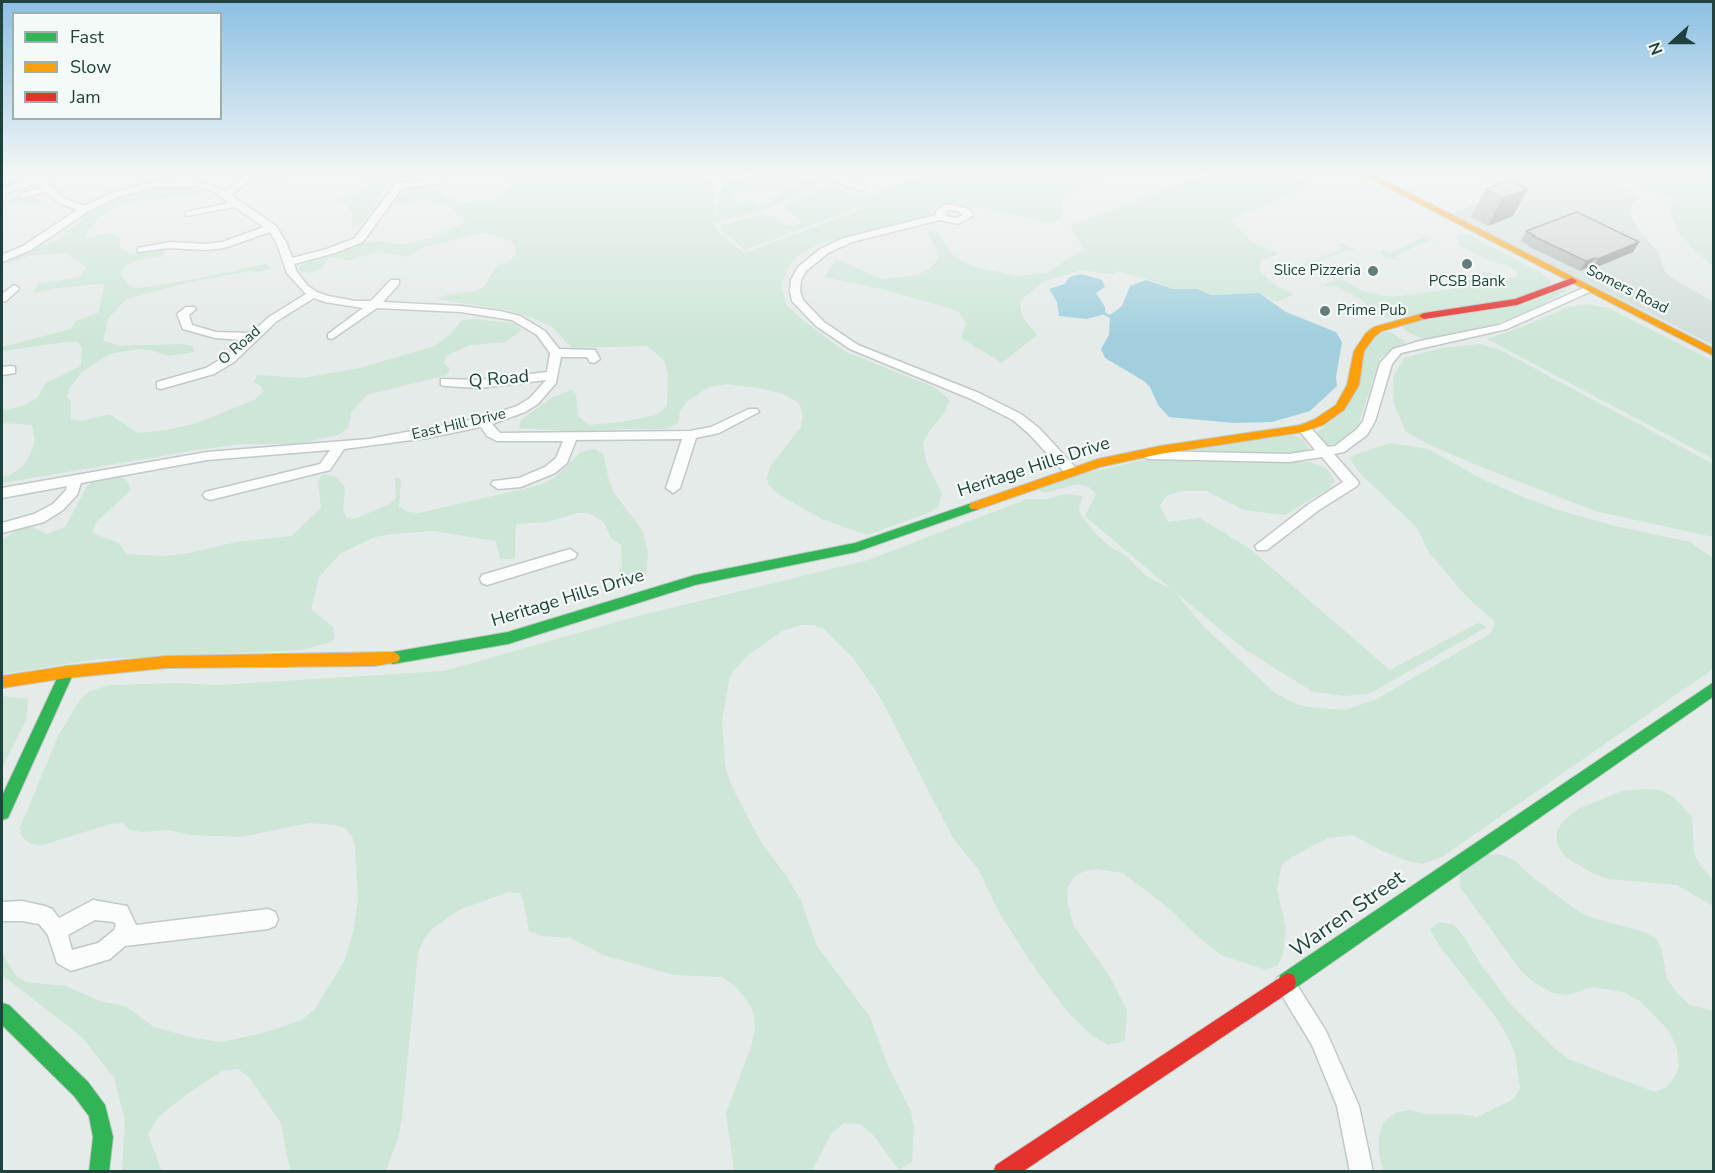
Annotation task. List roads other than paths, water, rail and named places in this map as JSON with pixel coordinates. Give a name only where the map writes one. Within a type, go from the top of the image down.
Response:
[{"type":"street","points":[[2,259],[27,248],[56,229]]},
{"type":"street","points":[[142,250],[170,245],[206,247],[224,245],[270,229]]},
{"type":"street","points":[[272,229],[282,244],[298,281],[314,294],[340,302],[461,309],[500,314],[516,318],[541,333],[556,353],[591,353],[594,359]]},
{"type":"street","points":[[289,262],[331,251],[359,240],[367,229]]},
{"type":"street","points":[[893,229],[848,240],[824,251],[802,269],[796,280],[795,291],[798,301],[820,324],[854,347],[894,365],[958,388],[1017,417],[1034,431],[1071,471]]},
{"type":"street","name":"Somers Road","points":[[1471,229],[1713,353]]},
{"type":"street","name":"Heritage Hills Drive","points":[[2,682],[67,672],[166,662],[374,660],[464,647],[550,626],[695,580],[856,547],[1071,471],[1127,456],[1303,428],[1318,422],[1340,407],[1353,385],[1359,351],[1370,335],[1378,329],[1414,318],[1517,302],[1572,281]]},
{"type":"street","points":[[332,336],[374,305],[395,282]]},
{"type":"street","points":[[2,299],[14,288]]},
{"type":"street","points":[[368,289],[386,290]]},
{"type":"street","name":"Heritage Hills Drive","points":[[1127,456],[1289,458],[1325,453],[1345,445],[1362,432],[1374,409],[1386,363],[1397,351],[1420,344],[1487,332],[1588,289]]},
{"type":"street","name":"O Road","points":[[161,385],[210,371],[230,359],[291,306],[314,294]]},
{"type":"street","points":[[190,309],[183,314],[187,327],[215,335],[253,337]]},
{"type":"street","name":"East Hill Drive","points":[[2,493],[241,451],[399,439],[484,422],[521,409],[534,401],[544,391],[553,375],[556,353]]},
{"type":"street","name":"Q Road","points":[[445,382],[479,384],[553,375]]},
{"type":"street","points":[[484,422],[497,437],[690,435],[714,430],[753,412]]},
{"type":"street","points":[[1262,546],[1314,507],[1352,483],[1303,428]]},
{"type":"street","points":[[673,488],[690,435]]},
{"type":"street","points":[[498,484],[521,482],[550,470],[562,460],[571,437]]},
{"type":"street","points":[[210,495],[325,467],[340,445]]},
{"type":"street","points":[[2,528],[39,518],[58,507],[72,492],[75,479]]},
{"type":"street","points":[[487,579],[570,554]]},
{"type":"street","points":[[2,813],[67,672]]},
{"type":"street","name":"Warren Street","points":[[1003,1172],[1285,984],[1713,688]]},
{"type":"street","points":[[2,912],[22,911],[45,916],[57,930],[64,956],[71,961],[103,952],[121,937],[126,925],[120,913],[107,909],[93,910],[57,930]]},
{"type":"street","points":[[121,937],[268,919]]},
{"type":"street","points":[[1285,984],[1319,1038],[1348,1106],[1362,1172]]},
{"type":"street","points":[[2,1012],[81,1089],[98,1112],[103,1137],[99,1172]]},
{"type":"water","points":[[1081,274],[1102,280],[1105,287],[1096,293],[1105,307],[1105,314],[1087,319],[1059,316],[1057,302],[1049,289],[1064,284],[1070,277]]},
{"type":"water","points":[[1146,280],[1173,289],[1197,289],[1211,295],[1259,293],[1286,312],[1336,332],[1342,342],[1336,377],[1337,386],[1310,411],[1272,422],[1234,423],[1169,417],[1158,405],[1150,387],[1144,381],[1105,358],[1101,349],[1109,335],[1110,315],[1122,306],[1130,286]]},
{"type":"waterway","points":[[1105,314],[1109,316]]},
{"type":"place","name":"PCSB Bank","points":[[1467,264]]},
{"type":"place","name":"Slice Pizzeria","points":[[1373,271]]},
{"type":"place","name":"Prime Pub","points":[[1325,311]]}]
